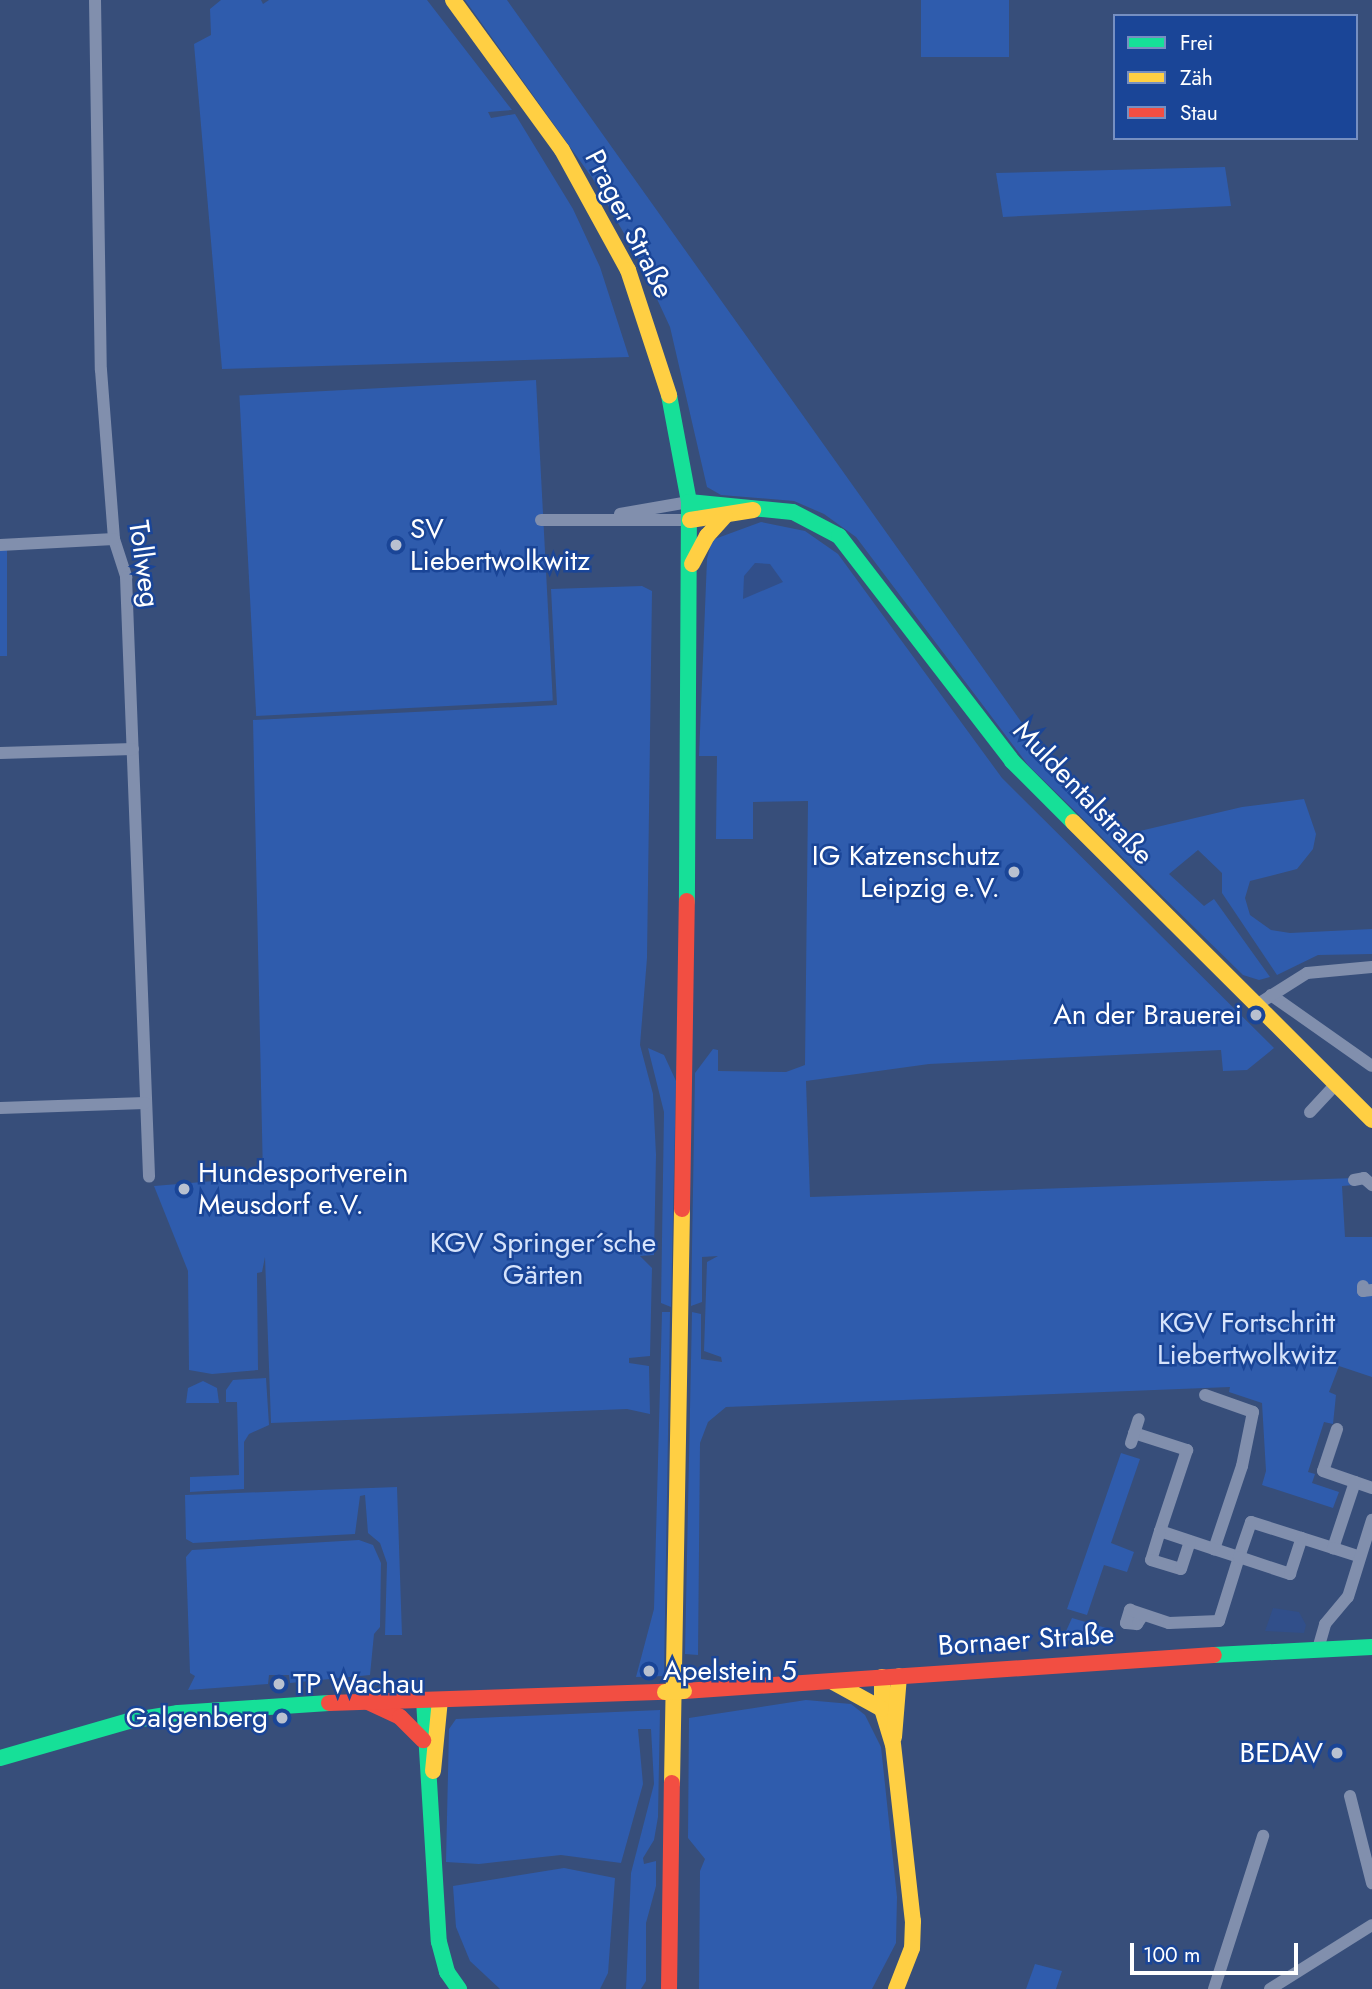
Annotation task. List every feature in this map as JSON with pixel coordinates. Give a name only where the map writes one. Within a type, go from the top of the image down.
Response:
[{"type":"main road","name":"Prager Straße","points":[[453,0],[562,150],[624,260],[667,383],[689,502],[692,564],[668,1988]]},
{"type":"main road","name":"Muldentalstraße","points":[[689,502],[765,508],[811,518],[856,553],[1012,761],[1265,1000],[1336,1084],[1372,1120]]},
{"type":"main road","name":"Muldentalstraße","points":[[690,520],[765,508]]},
{"type":"main road","points":[[692,564],[707,536],[725,516]]},
{"type":"main road","name":"Bornaer Straße","points":[[0,1758],[129,1721],[178,1713],[368,1702],[684,1691],[1372,1647]]},
{"type":"main road","points":[[893,1744],[899,1676]]},
{"type":"main road","points":[[882,1677],[882,1709],[893,1744],[913,1921],[912,1948],[896,1989]]},
{"type":"main road","points":[[833,1682],[882,1709]]},
{"type":"main road","points":[[432,1700],[423,1740],[432,1781]]},
{"type":"main road","points":[[432,1700],[432,1781],[439,1942],[447,1972],[459,1989]]},
{"type":"main road","points":[[368,1702],[400,1717],[423,1740]]},
{"type":"street","name":"Tollweg","points":[[94,0],[95,215],[114,539],[126,576],[149,1177]]},
{"type":"street","name":"Muldentalstraße","points":[[608,517],[689,502]]},
{"type":"street","name":"Muldentalstraße","points":[[541,520],[608,517],[690,520]]},
{"type":"street","points":[[0,545],[114,539]]},
{"type":"street","points":[[0,753],[133,749]]},
{"type":"street","points":[[1372,967],[1307,973],[1265,1000],[1372,1066]]},
{"type":"street","points":[[1310,1112],[1336,1084]]},
{"type":"street","points":[[0,1108],[145,1103]]},
{"type":"street","points":[[1205,1395],[1253,1412],[1242,1466],[1214,1549]]},
{"type":"street","points":[[1139,1419],[1133,1438],[1187,1450],[1151,1560],[1181,1570],[1190,1541]]},
{"type":"street","points":[[1337,1429],[1323,1471],[1372,1488]]},
{"type":"street","points":[[1333,1548],[1355,1482]]},
{"type":"street","points":[[1318,1649],[1325,1625],[1348,1597],[1372,1520]]},
{"type":"street","points":[[1143,1615],[1169,1623],[1219,1620],[1251,1522],[1360,1557]]},
{"type":"street","points":[[1160,1531],[1290,1574],[1302,1538]]},
{"type":"street","points":[[1350,1796],[1372,1883]]},
{"type":"street","points":[[1213,1989],[1263,1836]]},
{"type":"street","points":[[1270,1989],[1372,1925]]},
{"type":"green space","points":[[221,0],[261,0],[263,4],[269,0],[427,0],[512,110],[488,112],[491,118],[515,114],[573,209],[600,267],[629,357],[222,369],[194,44],[211,35],[210,9]]},
{"type":"green space","points":[[465,0],[507,0],[1032,737],[1127,834],[1242,807],[1304,799],[1316,834],[1313,849],[1297,869],[1250,881],[1245,898],[1250,915],[1271,930],[1290,933],[1372,929],[1372,954],[1318,955],[1277,975],[1222,893],[1222,873],[1198,850],[1169,874],[1204,906],[1214,899],[1270,977],[1259,980],[1243,975],[1028,765],[856,537],[824,514],[794,501],[721,495],[707,487],[670,327],[638,258],[593,179]]},
{"type":"green space","points":[[921,0],[1009,0],[1009,57],[921,57]]},
{"type":"green space","points":[[1225,167],[1231,206],[1003,217],[996,173]]},
{"type":"green space","name":"SV Liebertwolkwitz","points":[[536,380],[553,701],[256,716],[239,396]]},
{"type":"green space","name":"KGV Fortschritt Liebertwolkwitz","points":[[761,522],[805,531],[838,554],[1002,778],[1274,1048],[1247,1070],[1223,1071],[1221,1050],[929,1064],[806,1081],[810,1197],[1354,1178],[1354,1185],[1342,1186],[1345,1237],[1372,1237],[1372,1377],[1339,1366],[1329,1392],[1336,1395],[1333,1424],[1324,1422],[1308,1472],[1315,1474],[1312,1483],[1339,1492],[1333,1508],[1262,1485],[1266,1471],[1262,1403],[1229,1392],[1230,1387],[726,1407],[708,1422],[700,1443],[698,1655],[685,1654],[692,1312],[701,1314],[701,1359],[722,1362],[721,1357],[704,1351],[707,1262],[718,1256],[702,1257],[702,1302],[691,1306],[695,1073],[713,1049],[718,1050],[718,1071],[786,1072],[805,1065],[808,801],[753,802],[753,839],[716,839],[717,756],[699,756],[707,559],[712,540]]},
{"type":"green space","points":[[0,547],[7,547],[7,656],[0,656]]},
{"type":"green space","name":"KGV Springer´sche Gärten","points":[[642,586],[652,591],[647,958],[640,1045],[653,1094],[656,1155],[654,1255],[640,1256],[652,1268],[650,1356],[629,1358],[629,1363],[649,1366],[650,1414],[627,1409],[271,1423],[265,1257],[262,1272],[257,1273],[258,1370],[212,1374],[189,1370],[188,1271],[154,1186],[263,1177],[253,720],[557,705],[551,589]]},
{"type":"green space","points":[[648,1048],[664,1055],[676,1081],[671,1307],[661,1303],[664,1112]]},
{"type":"green space","points":[[662,1312],[670,1312],[664,1676],[636,1677],[654,1609]]},
{"type":"green space","points":[[266,1378],[269,1425],[249,1434],[244,1442],[244,1489],[190,1492],[190,1477],[239,1475],[237,1402],[226,1402],[226,1390],[233,1380]]},
{"type":"green space","points":[[203,1381],[217,1388],[219,1403],[186,1403],[188,1388]]},
{"type":"green space","points":[[1121,1453],[1140,1459],[1111,1543],[1134,1552],[1127,1572],[1104,1565],[1087,1615],[1067,1609]]},
{"type":"green space","points":[[397,1487],[402,1635],[385,1635],[387,1563],[380,1543],[368,1533],[365,1495],[360,1496],[355,1534],[193,1543],[186,1539],[185,1495]]},
{"type":"green space","points":[[359,1540],[373,1545],[381,1563],[380,1627],[374,1634],[370,1675],[290,1683],[289,1675],[269,1675],[268,1684],[188,1690],[195,1676],[190,1673],[186,1557],[192,1550]]},
{"type":"green space","points":[[1072,1618],[1113,1630],[1110,1643],[1062,1640]]},
{"type":"green space","points":[[806,1700],[851,1704],[865,1715],[881,1747],[897,1897],[896,1943],[872,1989],[699,1989],[700,1871],[705,1859],[688,1838],[689,1718]]},
{"type":"green space","points":[[660,1710],[658,1817],[654,1840],[643,1858],[644,1864],[656,1861],[656,1886],[646,1923],[646,1981],[641,1989],[626,1989],[631,1873],[654,1784],[651,1729],[638,1729],[643,1784],[621,1863],[561,1855],[479,1864],[446,1862],[449,1729],[456,1719]]},
{"type":"green space","points":[[564,1868],[615,1878],[608,1973],[600,1989],[500,1989],[470,1961],[456,1927],[453,1886]]},
{"type":"green space","points":[[1035,1964],[1062,1971],[1056,1989],[1026,1989]]},
{"type":"shaded area","points":[[755,563],[770,564],[783,582],[743,599],[744,576]]},
{"type":"shaded area","points":[[1273,1608],[1299,1612],[1306,1625],[1304,1633],[1265,1631]]},
{"type":"traffic: fast","points":[[669,395],[689,502],[687,901]]},
{"type":"traffic: fast","points":[[689,502],[793,512],[839,536],[1012,761],[1073,822]]},
{"type":"traffic: fast","points":[[1214,1655],[1372,1647]]},
{"type":"traffic: fast","points":[[424,1700],[439,1942],[447,1972],[459,1989]]},
{"type":"traffic: fast","points":[[0,1758],[129,1721],[178,1713],[329,1703]]},
{"type":"traffic: slow","points":[[453,0],[562,150],[628,270],[669,395]]},
{"type":"traffic: slow","points":[[690,520],[753,510]]},
{"type":"traffic: slow","points":[[692,564],[707,536],[725,516]]},
{"type":"traffic: slow","points":[[1073,822],[1372,1120]]},
{"type":"traffic: slow","points":[[672,1783],[682,1209]]},
{"type":"traffic: slow","points":[[894,1737],[899,1676]]},
{"type":"traffic: slow","points":[[882,1677],[882,1709],[893,1744],[913,1921],[912,1948],[896,1989]]},
{"type":"traffic: slow","points":[[833,1682],[882,1709]]},
{"type":"traffic: slow","points":[[665,1692],[684,1691]]},
{"type":"traffic: slow","points":[[433,1771],[440,1700]]},
{"type":"traffic: jam","points":[[682,1209],[687,901]]},
{"type":"traffic: jam","points":[[684,1691],[1214,1655]]},
{"type":"traffic: jam","points":[[329,1703],[665,1692]]},
{"type":"traffic: jam","points":[[368,1702],[400,1717],[423,1740]]},
{"type":"traffic: jam","points":[[669,1989],[672,1783]]},
{"type":"place","name":"SV Liebertwolkwitz","points":[[396,545]]},
{"type":"place","name":"IG Katzenschutz Leipzig e.V.","points":[[1014,872]]},
{"type":"place","name":"An der Brauerei","points":[[1256,1015]]},
{"type":"place","name":"Hundesportverein Meusdorf e.V.","points":[[184,1189]]},
{"type":"place","name":"Apelstein 5","points":[[649,1671]]},
{"type":"place","name":"TP Wachau","points":[[279,1684]]},
{"type":"place","name":"Galgenberg","points":[[282,1718]]},
{"type":"place","name":"BEDAV","points":[[1337,1753]]}]
